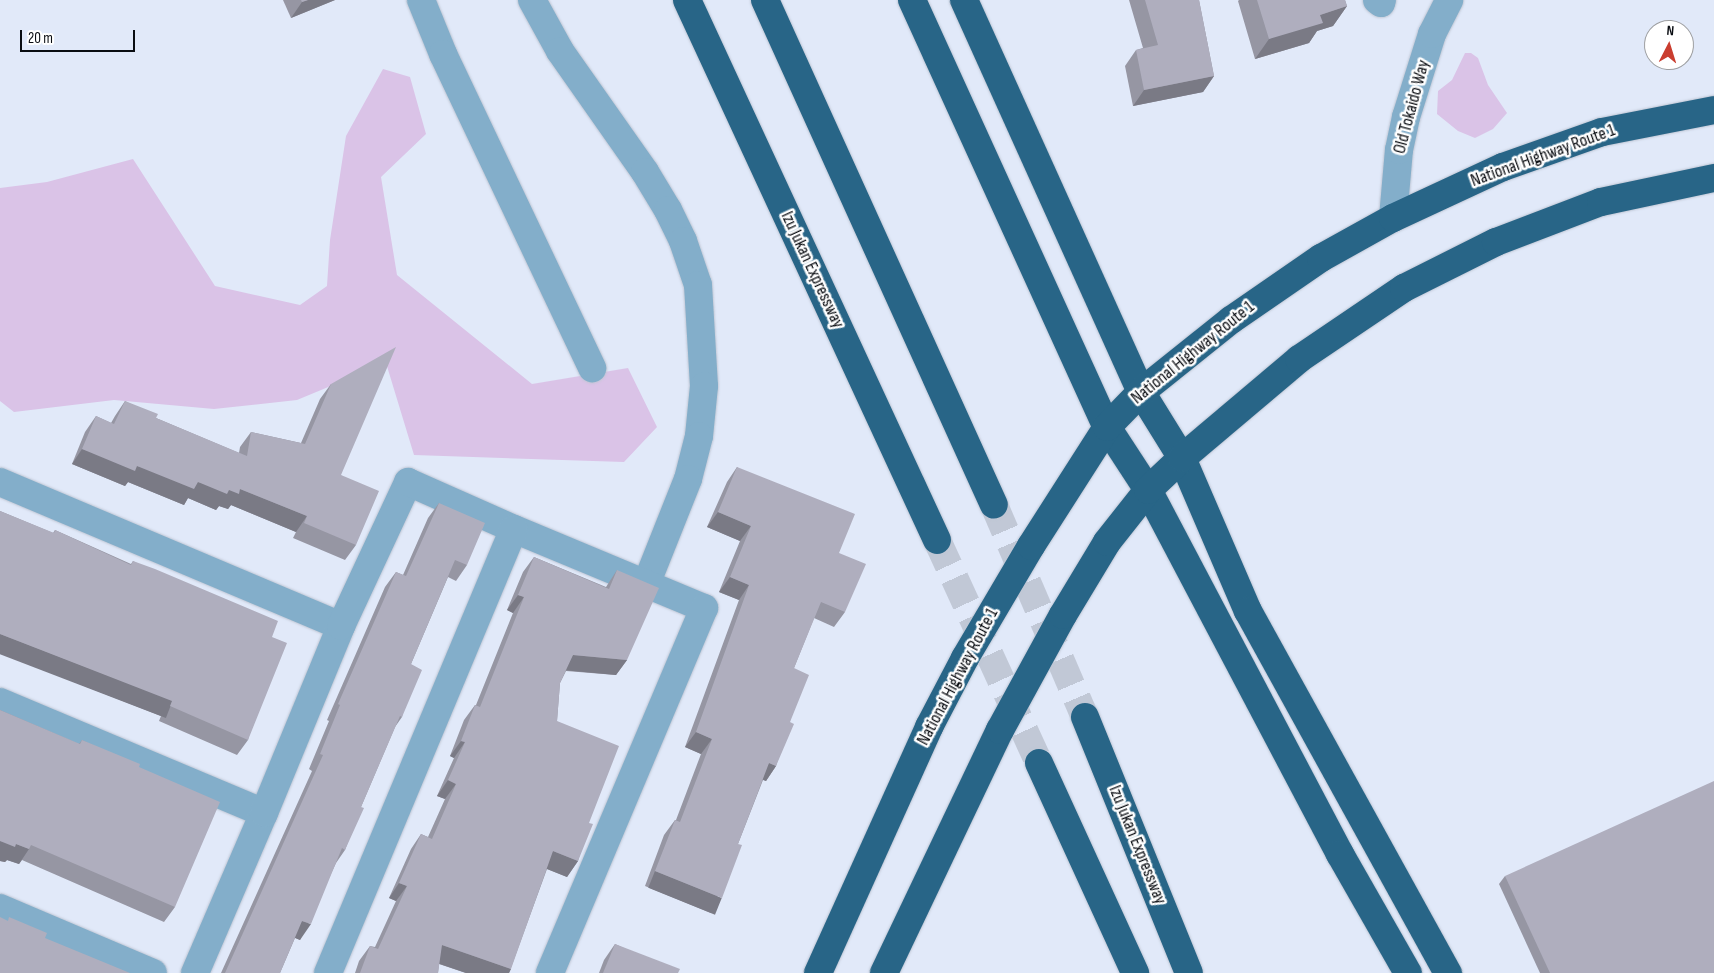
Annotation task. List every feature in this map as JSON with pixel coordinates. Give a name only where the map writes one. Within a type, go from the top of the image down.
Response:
[{"type":"highway","name":"Izu Jukan Expressway","points":[[687,0],[937,540]]},
{"type":"highway","points":[[765,0],[994,505]]},
{"type":"highway","points":[[912,0],[1107,428],[1148,490],[1340,854],[1408,973]]},
{"type":"highway","points":[[964,0],[1141,392],[1182,458],[1248,611],[1448,973]]},
{"type":"highway","name":"National Highway Route 1","points":[[818,973],[929,727],[965,658],[1031,546],[1107,428],[1141,392],[1231,320],[1320,258],[1393,218],[1503,167],[1602,132],[1714,110]]},
{"type":"highway","points":[[884,973],[1009,713],[1063,615],[1107,542],[1148,490],[1182,458],[1299,360],[1404,288],[1496,242],[1601,202],[1714,178]]},
{"type":"highway","name":"Izu Jukan Expressway","points":[[1085,717],[1189,973]]},
{"type":"highway","points":[[1039,763],[1135,973]]},
{"type":"street","points":[[421,0],[443,54],[592,368]]},
{"type":"street","points":[[532,0],[560,51],[645,172],[668,210],[683,241],[698,285],[704,386],[699,436],[688,479],[647,582]]},
{"type":"street","points":[[1377,0],[1381,3],[1382,0]]},
{"type":"street","name":"Old Tokaido Way","points":[[1393,218],[1399,150],[1406,116],[1432,34],[1450,0]]},
{"type":"street","points":[[0,482],[341,626]]},
{"type":"street","points":[[195,973],[264,813],[341,626],[408,482],[514,529],[647,582],[704,608],[550,973]]},
{"type":"street","points":[[328,973],[514,529]]},
{"type":"street","points":[[0,702],[264,813]]},
{"type":"street","points":[[0,908],[153,973]]},
{"type":"shaded area","points":[[1465,53],[1471,53],[1478,58],[1488,85],[1507,113],[1493,129],[1475,138],[1458,131],[1437,114],[1438,91],[1452,80]]},
{"type":"shaded area","points":[[383,69],[410,77],[426,134],[381,177],[397,275],[532,384],[628,368],[657,427],[624,462],[414,455],[386,363],[297,400],[214,409],[114,400],[14,412],[0,401],[0,188],[47,182],[133,159],[215,286],[300,305],[327,286],[330,240],[346,136]]},
{"type":"building","points":[[1145,0],[1199,0],[1214,76],[1144,90],[1136,50],[1158,45]]},
{"type":"building","points":[[1257,0],[1345,0],[1347,6],[1320,15],[1323,23],[1269,39]]},
{"type":"building","points":[[396,347],[341,475],[379,491],[356,545],[304,523],[307,516],[240,489],[239,494],[229,490],[227,494],[198,482],[194,489],[137,466],[135,471],[82,449],[96,416],[114,424],[125,401],[158,414],[156,418],[247,456],[251,432],[305,444],[331,384]]},
{"type":"building","points":[[737,467],[855,514],[839,553],[866,564],[845,612],[821,602],[794,668],[809,675],[790,722],[794,724],[776,766],[769,763],[738,844],[742,845],[722,898],[655,871],[675,820],[680,822],[712,739],[696,732],[749,585],[730,577],[751,526],[718,512]]},
{"type":"building","points":[[439,503],[485,523],[467,565],[455,560],[411,664],[422,670],[361,807],[364,808],[345,850],[342,848],[311,924],[302,921],[280,973],[225,973],[323,755],[320,754],[340,705],[338,704],[396,572],[406,576]]},
{"type":"building","points":[[0,511],[54,533],[55,530],[131,565],[133,561],[155,569],[278,621],[272,637],[287,643],[248,740],[170,706],[172,701],[0,634]]},
{"type":"building","points":[[534,557],[609,589],[617,570],[659,588],[627,660],[573,655],[560,683],[557,721],[619,746],[589,823],[593,824],[578,861],[553,851],[511,969],[442,945],[438,973],[360,973],[370,946],[378,949],[407,886],[399,883],[421,834],[432,839],[456,784],[448,780],[465,742],[461,741],[475,705],[480,707],[524,597],[518,595]]},
{"type":"building","points":[[0,710],[80,744],[82,740],[140,764],[139,767],[220,802],[175,907],[31,845],[29,849],[16,844],[15,847],[0,841]]},
{"type":"building","points":[[1714,781],[1714,973],[1550,973],[1505,876]]},
{"type":"building","points":[[0,917],[8,921],[9,917],[47,933],[45,938],[130,973],[0,973]]},
{"type":"building","points":[[615,944],[680,969],[678,973],[603,973]]},
{"type":"tunnel","points":[[994,505],[1085,717]]},
{"type":"tunnel","points":[[937,540],[1039,763]]}]
